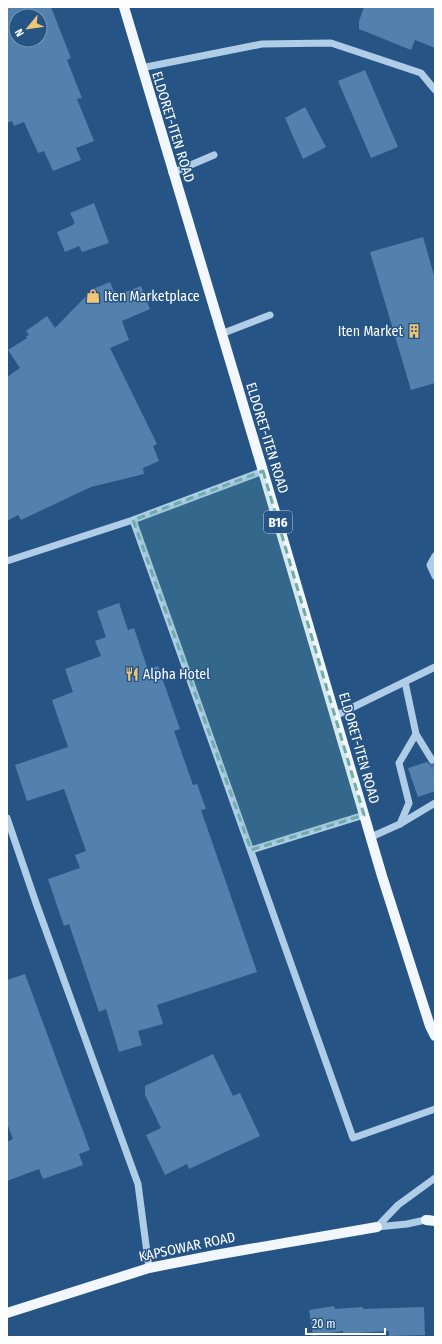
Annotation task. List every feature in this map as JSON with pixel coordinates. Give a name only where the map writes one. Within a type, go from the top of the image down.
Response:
[{"type":"main road","name":"ELDORET-ITEN ROAD","points":[[124,7],[172,172],[263,471],[384,884],[430,1026],[435,1036]]},
{"type":"main road","name":"KAPSOWAR ROAD","points":[[7,1313],[149,1268],[376,1227]]},
{"type":"street","points":[[141,68],[262,44],[331,43],[421,73],[435,90]]},
{"type":"street","points":[[172,172],[214,155]]},
{"type":"street","points":[[221,334],[270,315]]},
{"type":"street","points":[[7,561],[133,520],[263,471]]},
{"type":"street","points":[[133,520],[353,1138],[435,1109]]},
{"type":"street","points":[[435,556],[430,565],[435,576]]},
{"type":"street","points":[[335,716],[435,668]]},
{"type":"street","points":[[405,682],[416,734],[432,760]]},
{"type":"street","points":[[400,824],[409,803],[399,763],[416,734]]},
{"type":"street","points":[[371,837],[400,824],[435,803]]},
{"type":"street","points":[[251,850],[364,815]]},
{"type":"street","points":[[7,818],[39,911],[138,1184],[149,1268]]},
{"type":"street","points":[[376,1227],[398,1205],[435,1178]]},
{"type":"street","name":"KAPSOWAR ROAD","points":[[376,1227],[432,1219]]},
{"type":"highlighted area","points":[[263,471],[364,815],[251,850],[133,520]]},
{"type":"building","points":[[7,7],[51,7],[71,58],[67,60],[82,98],[77,99],[94,141],[76,148],[81,160],[53,171],[44,151],[38,153],[24,122],[14,126],[12,121],[7,123]]},
{"type":"building","points":[[364,7],[435,7],[435,48],[415,40],[411,50],[359,29],[359,21]]},
{"type":"building","points":[[365,70],[398,147],[371,158],[338,81]]},
{"type":"building","points":[[305,107],[326,147],[303,159],[285,118]]},
{"type":"building","points":[[94,203],[109,243],[82,252],[79,246],[65,252],[57,232],[75,223],[70,213]]},
{"type":"building","name":"Iten Market","points":[[423,237],[435,279],[435,383],[411,390],[370,252]]},
{"type":"building","points":[[110,282],[114,292],[116,291],[117,295],[141,286],[150,309],[122,321],[129,340],[110,348],[157,444],[153,446],[159,461],[143,468],[144,474],[91,487],[21,520],[18,515],[7,521],[7,377],[20,368],[8,350],[27,338],[26,336],[29,335],[26,331],[47,316],[55,328],[93,289]]},
{"type":"building","points":[[119,603],[128,630],[134,628],[148,670],[158,666],[180,729],[174,731],[193,785],[197,784],[206,809],[201,810],[257,972],[157,1005],[163,1024],[138,1031],[142,1045],[119,1052],[106,1009],[99,1012],[69,924],[64,926],[48,879],[80,868],[75,855],[86,851],[64,789],[27,801],[15,765],[68,747],[52,700],[73,692],[65,669],[101,656],[95,641],[106,637],[97,611]]},
{"type":"building","points":[[427,762],[430,765],[435,764],[435,791],[418,797],[408,768]]},
{"type":"building","points":[[25,974],[90,1150],[79,1154],[83,1165],[43,1179],[39,1169],[7,1181],[7,1142],[13,1139],[7,1123],[7,980]]},
{"type":"building","points":[[213,1054],[233,1096],[240,1093],[260,1136],[189,1169],[187,1164],[165,1175],[146,1135],[161,1128],[145,1095],[145,1086]]},
{"type":"building","points":[[334,1306],[335,1309],[363,1307],[363,1309],[424,1307],[425,1335],[389,1336],[389,1331],[343,1334],[343,1331],[313,1336],[309,1310]]},
{"type":"tunnel","points":[[432,760],[435,771]]},
{"type":"place","name":"Iten Marketplace","points":[[93,296]]},
{"type":"place","name":"Iten Market","points":[[414,331]]},
{"type":"place","name":"Alpha Hotel","points":[[132,674]]}]
